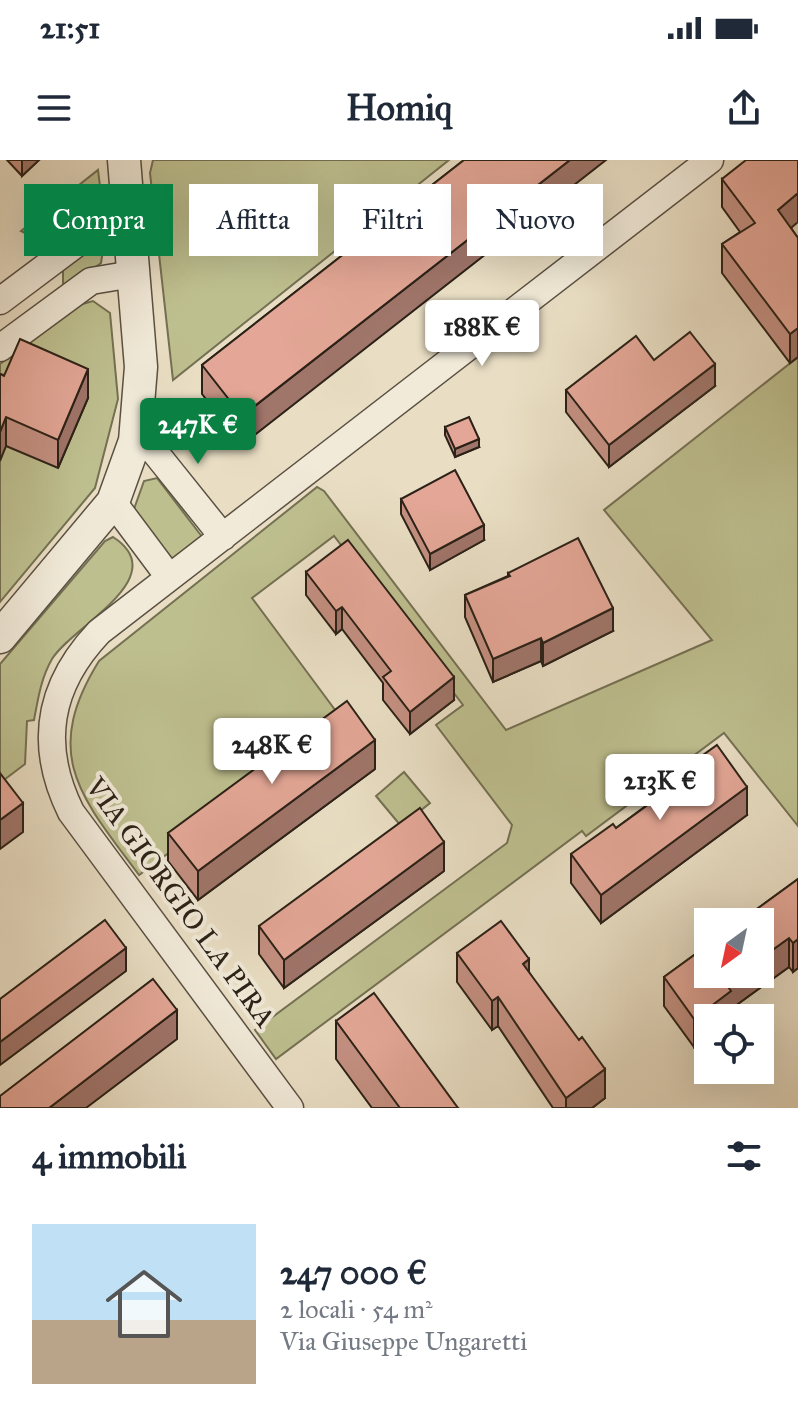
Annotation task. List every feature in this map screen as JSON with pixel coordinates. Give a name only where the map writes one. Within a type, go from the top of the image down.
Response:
[{"type":"street","name":"VIA GIORGIO LA PIRA","points":[[290,1108],[71,812],[53,766],[51,728],[55,706],[79,653],[99,632],[710,160]]},
{"type":"street","points":[[125,164],[126,184]]},
{"type":"street","points":[[0,301],[60,256]]},
{"type":"street","points":[[0,637],[113,502],[135,441],[141,367],[131,256]]},
{"type":"street","points":[[0,348],[91,281],[133,274]]},
{"type":"street","points":[[135,441],[154,451],[223,537]]},
{"type":"street","points":[[113,502],[169,577]]},
{"type":"green space","points":[[153,160],[449,160],[419,184],[334,184],[334,252],[173,380],[159,256],[173,256],[173,184],[151,184]]},
{"type":"green space","points":[[98,170],[100,184],[80,184]]},
{"type":"green space","points":[[79,256],[102,256],[101,263],[63,292],[63,267]]},
{"type":"green space","points":[[93,301],[110,313],[118,399],[95,488],[0,602],[0,364],[79,305]]},
{"type":"green space","points":[[798,357],[798,826],[724,733],[586,836],[582,831],[276,1059],[255,1030],[507,843],[512,825],[436,725],[463,705],[334,536],[252,598],[344,722],[139,875],[86,798],[76,775],[71,750],[72,724],[81,694],[99,661],[317,487],[324,491],[506,730],[712,640],[604,510]]},
{"type":"green space","points":[[157,478],[203,538],[174,562],[134,509],[144,481]]},
{"type":"green space","points":[[113,537],[129,552],[132,568],[126,584],[113,601],[52,659],[43,681],[34,720],[27,721],[25,764],[0,783],[0,664],[105,541]]},
{"type":"green space","points":[[404,772],[430,803],[401,826],[376,796]]},
{"type":"building","points":[[464,160],[570,160],[539,184],[467,184],[467,240],[451,253],[451,184],[433,184]]},
{"type":"building","points":[[746,160],[798,160],[798,193],[778,210],[798,238],[798,328],[790,334],[722,244],[755,223],[722,179]]},
{"type":"building","points":[[341,256],[447,256],[242,416],[202,365]]},
{"type":"building","points":[[690,332],[715,364],[609,445],[566,390],[636,336],[654,360]]},
{"type":"building","points":[[20,339],[88,369],[58,440],[6,417],[0,432],[0,374],[4,376]]},
{"type":"building","points":[[469,417],[479,439],[455,449],[445,427]]},
{"type":"building","points":[[455,470],[484,525],[430,554],[401,499]]},
{"type":"building","points":[[578,538],[613,608],[543,643],[541,638],[493,659],[465,595],[510,576],[508,573]]},
{"type":"building","points":[[348,540],[454,677],[410,712],[383,677],[391,671],[342,607],[336,611],[306,572]]},
{"type":"building","points":[[347,701],[375,740],[198,871],[168,833]]},
{"type":"building","points":[[717,745],[747,787],[601,895],[571,854],[613,824],[616,828],[690,774],[685,768]]},
{"type":"building","points":[[0,773],[23,803],[0,820]]},
{"type":"building","points":[[420,808],[444,842],[284,960],[259,926]]},
{"type":"building","points":[[798,879],[798,939],[793,943],[789,938],[774,949],[774,908],[758,908]]},
{"type":"building","points":[[105,920],[126,948],[0,1042],[0,999]]},
{"type":"building","points":[[501,921],[529,959],[523,964],[579,1040],[582,1037],[605,1069],[566,1098],[498,997],[492,1001],[457,953]]},
{"type":"building","points":[[694,955],[694,988],[729,988],[731,991],[714,1004],[694,1004],[694,1019],[664,977]]},
{"type":"building","points":[[153,979],[177,1010],[49,1108],[0,1108],[0,1096]]},
{"type":"building","points":[[374,993],[458,1108],[400,1108],[336,1021]]}]
